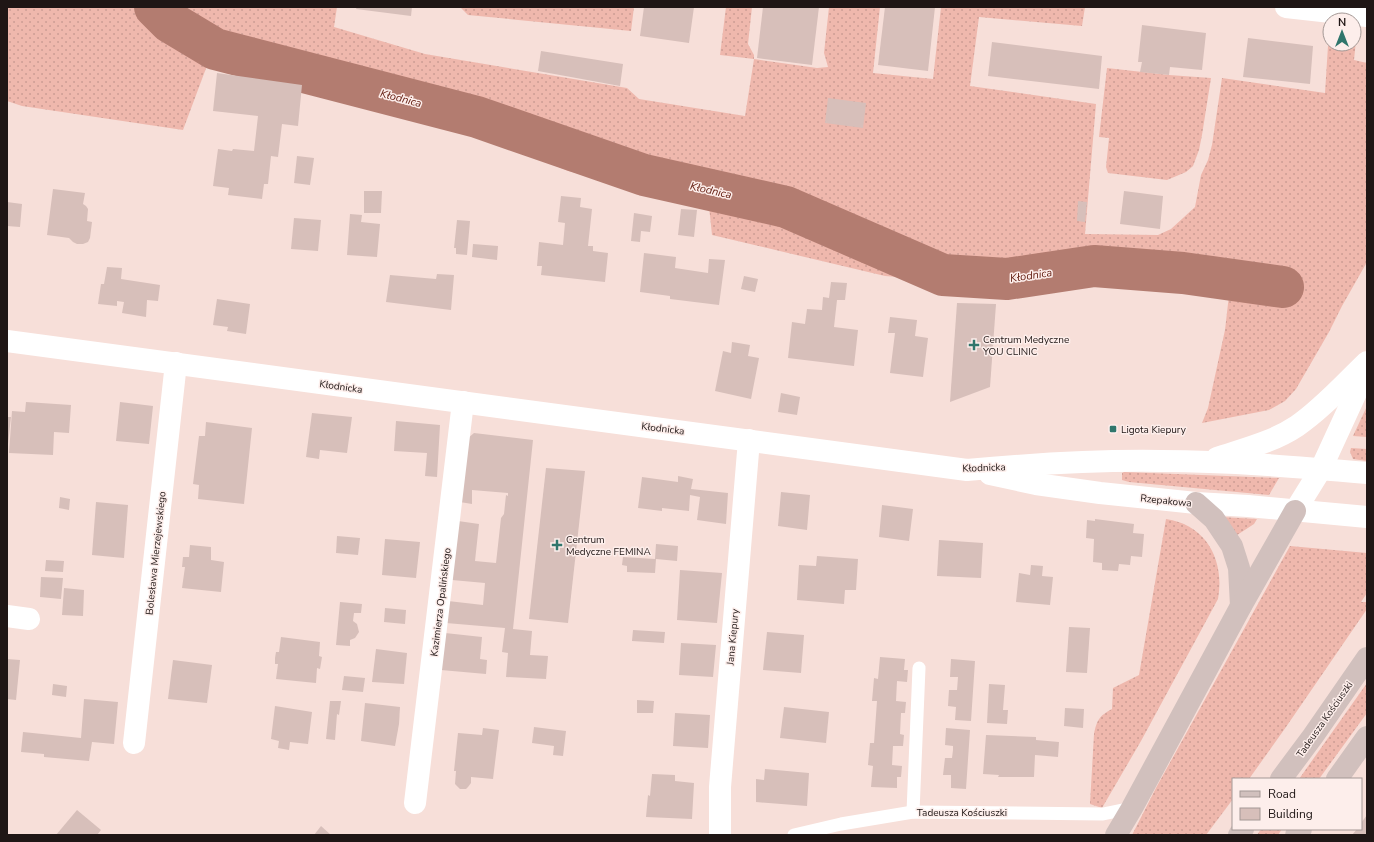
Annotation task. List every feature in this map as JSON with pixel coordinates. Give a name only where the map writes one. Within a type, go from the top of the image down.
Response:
[{"type":"main road","points":[[1196,503],[1214,519],[1232,546],[1239,568],[1241,606]]},
{"type":"main road","points":[[1116,835],[1241,606],[1295,511]]},
{"type":"main road","name":"Tadeusza Kościuszki","points":[[1282,778],[1367,658]]},
{"type":"main road","points":[[1338,778],[1367,737]]},
{"type":"street","points":[[1286,7],[1367,16]]},
{"type":"street","name":"Kłodnicka","points":[[7,341],[967,470],[1048,463],[1160,460],[1321,469]]},
{"type":"street","points":[[1205,462],[1262,444],[1295,427],[1318,410],[1367,362]]},
{"type":"street","name":"Bolesława Mierzejewskiego","points":[[134,743],[176,363]]},
{"type":"street","points":[[1295,511],[1321,469],[1367,369]]},
{"type":"street","name":"Kazimierza Opalińskiego","points":[[415,802],[463,402]]},
{"type":"street","name":"Jana Kiepury","points":[[720,835],[720,787],[749,440]]},
{"type":"street","points":[[1321,469],[1367,474]]},
{"type":"street","name":"Rzepakowa","points":[[967,470],[1036,484],[1196,503],[1248,506],[1367,517]]},
{"type":"street","points":[[7,616],[29,619]]},
{"type":"lane","points":[[913,812],[919,668]]},
{"type":"lane","name":"Tadeusza Kościuszki","points":[[794,835],[841,824],[913,812],[1103,814],[1132,808]]},
{"type":"shaded area","points":[[7,7],[337,7],[334,27],[425,54],[627,88],[639,99],[745,116],[754,59],[817,68],[828,67],[824,53],[829,7],[880,7],[873,73],[933,79],[941,7],[1085,7],[1082,26],[979,17],[970,86],[1096,104],[1085,234],[1158,235],[1171,229],[1195,207],[1201,175],[1208,160],[1212,145],[1222,78],[1325,93],[1328,52],[1355,52],[1354,60],[1367,63],[1367,262],[1296,389],[1285,401],[1269,410],[1202,423],[1208,408],[1225,330],[1229,295],[1081,279],[1000,285],[885,276],[712,235],[709,206],[568,171],[446,119],[354,99],[313,84],[208,63],[183,130],[22,106],[7,101]]},
{"type":"shaded area","points":[[460,7],[634,7],[631,31],[468,15]]},
{"type":"shaded area","points":[[726,7],[752,7],[748,44],[754,55],[754,59],[720,55]]},
{"type":"shaded area","points":[[1107,68],[1211,78],[1199,150],[1193,166],[1186,172],[1167,180],[1108,173],[1106,167],[1109,138],[1099,137]]},
{"type":"shaded area","points":[[1367,406],[1367,437],[1353,436]]},
{"type":"shaded area","points":[[1351,448],[1367,449],[1367,461],[1353,459],[1350,452]]},
{"type":"shaded area","points":[[1122,473],[1279,478],[1269,495],[1129,482],[1122,480]]},
{"type":"shaded area","points":[[1221,517],[1257,519],[1254,524],[1234,537]]},
{"type":"shaded area","points":[[1166,519],[1180,523],[1192,529],[1202,537],[1210,547],[1219,571],[1218,599],[1141,741],[1102,808],[1090,804],[1094,734],[1099,719],[1112,709],[1113,688],[1139,675]]},
{"type":"shaded area","points":[[1290,546],[1367,553],[1367,593],[1361,602],[1367,602],[1367,609],[1250,778],[1232,778],[1232,800],[1206,835],[1132,835],[1157,786]]},
{"type":"shaded area","points":[[1367,683],[1367,713],[1320,778],[1300,778]]},
{"type":"shaded area","points":[[1260,830],[1281,830],[1278,835],[1257,835]]},
{"type":"building","points":[[357,7],[412,7],[411,16],[356,9]]},
{"type":"building","points":[[644,7],[694,7],[689,43],[640,36]]},
{"type":"building","points":[[763,7],[819,7],[812,65],[757,58]]},
{"type":"building","points":[[885,7],[935,7],[928,71],[878,65]]},
{"type":"building","points":[[1142,25],[1206,33],[1202,70],[1170,67],[1169,75],[1140,72],[1142,62],[1138,62]]},
{"type":"building","points":[[1248,38],[1313,46],[1310,84],[1243,77]]},
{"type":"building","points":[[992,42],[1102,56],[1099,89],[988,76]]},
{"type":"building","points":[[541,51],[623,64],[620,86],[538,71]]},
{"type":"building","points":[[217,73],[302,85],[298,126],[282,124],[278,157],[271,156],[268,184],[264,184],[262,199],[228,195],[229,188],[213,186],[218,149],[232,151],[233,149],[254,151],[258,116],[213,111]]},
{"type":"building","points":[[828,98],[866,103],[863,128],[825,123]]},
{"type":"building","points":[[297,156],[314,158],[310,185],[294,183]]},
{"type":"building","points":[[53,189],[85,193],[83,204],[88,209],[87,221],[92,222],[88,242],[77,244],[69,238],[47,235]]},
{"type":"building","points":[[364,191],[382,191],[381,213],[364,213]]},
{"type":"building","points":[[1124,191],[1163,196],[1160,229],[1120,224]]},
{"type":"building","points":[[561,196],[581,198],[580,207],[592,209],[588,246],[593,246],[593,251],[608,253],[605,282],[541,275],[542,266],[537,266],[539,242],[563,245],[565,223],[558,222]]},
{"type":"building","points":[[1078,201],[1087,202],[1085,222],[1077,221]]},
{"type":"building","points":[[7,202],[22,204],[20,227],[7,226]]},
{"type":"building","points":[[681,209],[697,210],[694,237],[678,235]]},
{"type":"building","points":[[634,213],[652,216],[650,232],[641,231],[640,242],[631,241]]},
{"type":"building","points":[[350,214],[362,215],[361,222],[380,224],[377,257],[347,255]]},
{"type":"building","points":[[294,218],[321,220],[318,251],[291,249]]},
{"type":"building","points":[[457,220],[470,221],[467,255],[456,254],[456,248],[454,248]]},
{"type":"building","points":[[473,244],[498,246],[497,260],[472,257]]},
{"type":"building","points":[[644,253],[676,257],[675,268],[708,273],[709,259],[725,260],[719,305],[670,299],[670,296],[640,292]]},
{"type":"building","points":[[107,267],[122,268],[121,279],[160,285],[158,301],[147,300],[146,317],[122,313],[124,302],[117,301],[117,306],[98,304],[101,284],[104,284]]},
{"type":"building","points":[[437,274],[454,275],[451,310],[386,302],[390,275],[436,279]]},
{"type":"building","points":[[744,276],[758,279],[755,292],[741,289]]},
{"type":"building","points":[[831,282],[847,283],[845,300],[837,300],[834,327],[858,330],[854,366],[788,358],[792,322],[805,324],[807,309],[822,310],[823,297],[829,298]]},
{"type":"building","points":[[217,299],[250,304],[246,334],[227,331],[228,327],[213,325]]},
{"type":"building","name":"Centrum Medyczne YOU CLINIC","points":[[957,303],[996,304],[990,387],[950,402]]},
{"type":"building","points":[[890,317],[917,320],[915,336],[928,338],[923,377],[890,373],[895,333],[888,333]]},
{"type":"building","points":[[732,342],[750,345],[748,356],[759,358],[751,399],[715,391],[723,351],[731,353]]},
{"type":"building","points":[[781,393],[800,397],[797,415],[778,412]]},
{"type":"building","points":[[26,402],[71,405],[69,433],[54,432],[53,455],[9,453],[12,411],[25,412]]},
{"type":"building","points":[[120,402],[153,406],[149,444],[116,441]]},
{"type":"building","points":[[312,413],[352,417],[347,453],[320,450],[319,459],[306,457]]},
{"type":"building","points":[[7,417],[11,417],[8,444],[7,444]]},
{"type":"building","points":[[396,421],[440,425],[437,477],[425,476],[427,453],[394,451]]},
{"type":"building","points":[[206,422],[252,428],[244,504],[198,499],[199,485],[193,484],[199,436],[205,436]]},
{"type":"building","points":[[474,433],[533,440],[513,629],[532,631],[530,655],[548,656],[546,679],[506,677],[508,653],[502,652],[505,628],[446,623],[448,601],[483,605],[485,583],[452,580],[458,521],[479,524],[475,561],[496,563],[501,518],[504,514],[506,495],[508,496],[508,493],[472,490],[472,504],[460,502],[467,439]]},
{"type":"building","name":"Centrum Medyczne FEMINA","points":[[546,468],[585,471],[568,623],[529,619]]},
{"type":"building","points":[[678,476],[693,479],[691,489],[728,493],[726,524],[697,520],[700,497],[690,495],[689,511],[662,508],[662,511],[638,508],[642,477],[678,482]]},
{"type":"building","points":[[781,492],[810,495],[807,530],[778,526]]},
{"type":"building","points":[[60,497],[70,499],[69,510],[59,508]]},
{"type":"building","points":[[96,502],[128,505],[124,558],[92,555]]},
{"type":"building","points":[[882,505],[913,509],[909,541],[879,537]]},
{"type":"building","points":[[1095,519],[1134,524],[1133,533],[1144,534],[1142,557],[1131,556],[1130,565],[1119,564],[1118,571],[1102,570],[1102,563],[1093,562],[1094,539],[1086,538],[1087,520],[1095,521]]},
{"type":"building","points":[[337,536],[360,538],[358,555],[336,553]]},
{"type":"building","points":[[385,539],[420,542],[416,578],[382,575]]},
{"type":"building","points":[[939,540],[983,543],[981,578],[937,576]]},
{"type":"building","points":[[656,544],[678,546],[677,561],[656,559],[655,573],[627,572],[627,566],[622,565],[623,557],[655,559]]},
{"type":"building","points":[[190,545],[211,547],[211,560],[224,562],[221,592],[182,588],[185,567],[182,567],[183,557],[189,557]]},
{"type":"building","points":[[817,556],[858,559],[856,590],[845,590],[844,604],[797,600],[799,565],[816,566]]},
{"type":"building","points":[[46,560],[64,561],[63,572],[45,571]]},
{"type":"building","points":[[1031,565],[1043,566],[1042,576],[1053,577],[1050,605],[1016,602],[1019,573],[1030,575]]},
{"type":"building","points":[[680,570],[722,573],[717,623],[677,620]]},
{"type":"building","points":[[41,577],[63,578],[61,599],[40,597]]},
{"type":"building","points":[[64,588],[84,590],[83,616],[62,615]]},
{"type":"building","points":[[340,602],[362,604],[361,613],[354,613],[353,621],[357,624],[359,632],[355,638],[350,640],[350,646],[336,645]]},
{"type":"building","points":[[385,608],[406,610],[405,624],[384,622]]},
{"type":"building","points":[[1069,627],[1090,628],[1087,673],[1066,672]]},
{"type":"building","points":[[633,630],[665,632],[664,643],[632,641]]},
{"type":"building","points":[[767,632],[804,635],[801,673],[763,670]]},
{"type":"building","points":[[445,633],[482,637],[480,659],[487,660],[486,674],[441,670]]},
{"type":"building","points":[[281,637],[320,642],[319,656],[322,657],[320,669],[317,668],[316,683],[276,679],[278,664],[275,664],[275,658],[276,652],[279,652]]},
{"type":"building","points":[[681,643],[716,645],[713,677],[679,675]]},
{"type":"building","points":[[376,649],[407,653],[404,684],[372,682]]},
{"type":"building","points":[[880,657],[905,659],[904,670],[908,670],[907,682],[897,681],[896,701],[906,702],[905,713],[901,713],[900,734],[904,735],[903,746],[893,746],[892,765],[902,766],[901,777],[897,777],[897,788],[871,787],[873,766],[868,765],[870,743],[874,743],[877,701],[872,701],[874,678],[878,679]]},
{"type":"building","points":[[7,659],[20,660],[16,700],[7,699]]},
{"type":"building","points":[[951,659],[975,661],[971,721],[955,720],[956,707],[948,706],[949,690],[957,690],[958,677],[950,677]]},
{"type":"building","points":[[173,660],[212,665],[207,703],[168,699]]},
{"type":"building","points":[[344,676],[365,678],[363,692],[342,690]]},
{"type":"building","points":[[53,684],[67,686],[66,697],[52,695]]},
{"type":"building","points":[[989,684],[1005,685],[1003,710],[1008,710],[1007,724],[987,723]]},
{"type":"building","points":[[84,699],[118,702],[114,744],[92,742],[89,761],[44,757],[44,754],[21,752],[23,732],[81,738]]},
{"type":"building","points":[[637,700],[654,701],[653,713],[637,713]]},
{"type":"building","points":[[330,701],[341,701],[339,715],[337,714],[335,740],[326,739]]},
{"type":"building","points":[[365,703],[400,707],[395,746],[361,741]]},
{"type":"building","points":[[275,706],[312,712],[308,744],[290,742],[289,750],[278,748],[279,741],[271,739]]},
{"type":"building","points":[[784,707],[829,712],[826,743],[780,738]]},
{"type":"building","points":[[1065,708],[1084,709],[1083,728],[1064,726]]},
{"type":"building","points":[[675,713],[710,715],[708,748],[673,746]]},
{"type":"building","points":[[534,727],[566,731],[563,756],[553,755],[554,746],[532,743]]},
{"type":"building","points":[[483,728],[499,730],[493,779],[471,777],[471,783],[468,787],[466,789],[460,789],[455,784],[456,771],[454,771],[458,733],[482,735]]},
{"type":"building","points":[[946,728],[970,730],[966,789],[951,788],[951,775],[943,775],[945,758],[952,758],[953,750],[953,746],[945,745]]},
{"type":"building","points":[[986,735],[1036,737],[1036,740],[1059,742],[1058,757],[1035,755],[1034,777],[998,777],[999,775],[983,774]]},
{"type":"building","points":[[765,769],[809,773],[807,806],[756,802],[756,779],[764,780]]},
{"type":"building","points":[[652,774],[675,775],[675,781],[694,783],[692,819],[646,817]]},
{"type":"building","points":[[77,810],[101,830],[97,835],[56,835]]},
{"type":"building","points":[[1367,815],[1367,835],[1352,835],[1356,830],[1362,830],[1362,822]]},
{"type":"building","points":[[321,826],[331,835],[314,835]]},
{"type":"waterway","name":"Kłodnica","points":[[155,7],[170,22],[215,49],[477,117],[644,175],[786,207],[943,275],[1007,279],[1094,266],[1183,273],[1283,287]]},
{"type":"place","name":"Centrum Medyczne YOU CLINIC","points":[[974,345]]},
{"type":"place","name":"Ligota Kiepury","points":[[1113,429]]},
{"type":"place","name":"Centrum Medyczne FEMINA","points":[[557,545]]}]
